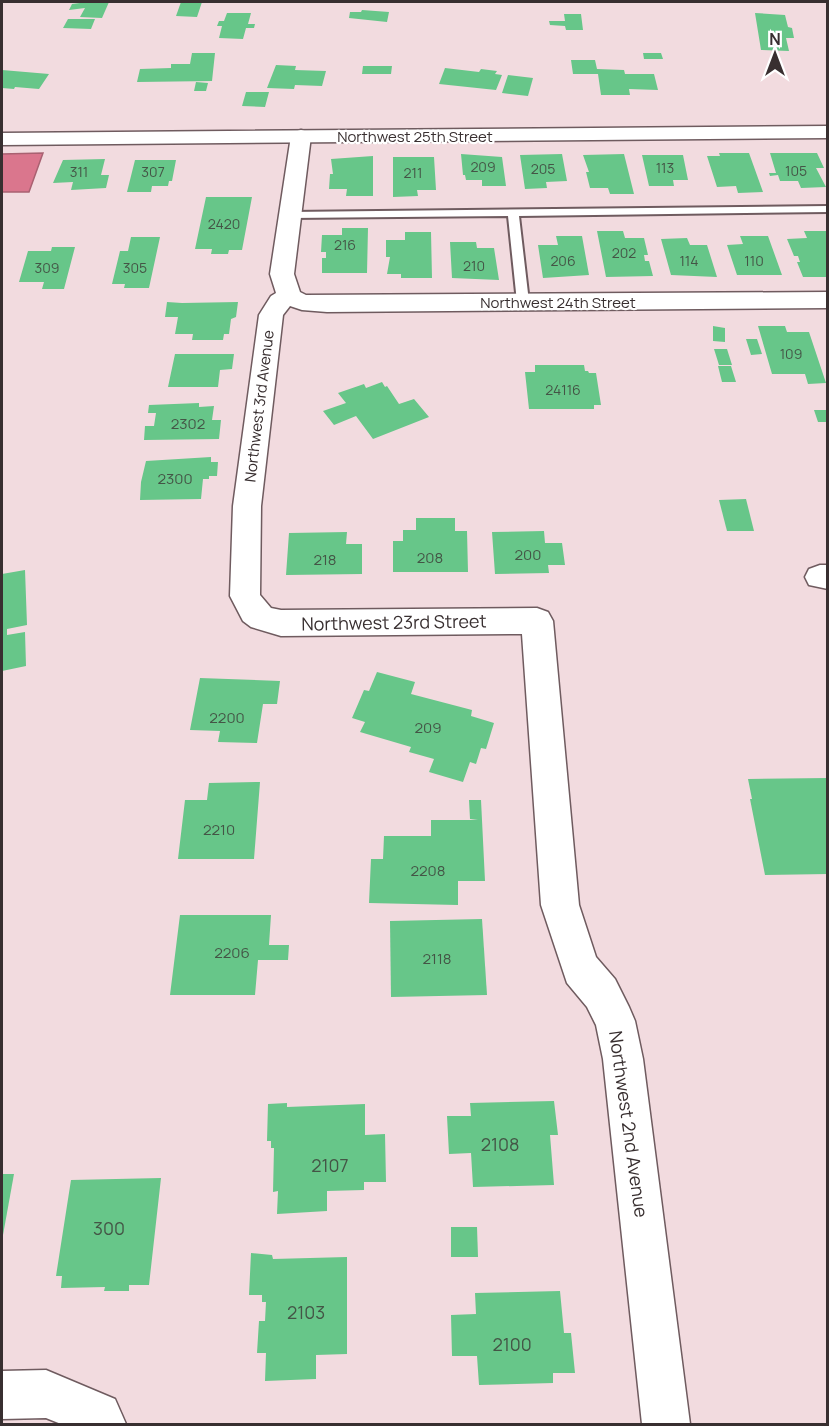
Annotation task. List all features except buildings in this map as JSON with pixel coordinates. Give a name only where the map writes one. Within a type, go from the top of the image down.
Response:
[{"type":"street","name":"Northwest 25th Street","points":[[2,139],[828,132]]},
{"type":"street","points":[[290,296],[282,274],[301,136]]},
{"type":"street","name":"Northwest 24th Street","points":[[290,296],[302,302],[327,304],[828,300]]},
{"type":"street","name":"Northwest 3rd Avenue","points":[[254,612],[245,596],[247,506],[270,315],[280,301],[290,296]]},
{"type":"street","name":"Northwest 23rd Street","points":[[254,612],[262,618],[281,623],[537,621]]},
{"type":"street","name":"Northwest 2nd Avenue","points":[[537,621],[560,905],[581,969],[601,993],[615,1021],[623,1059],[666,1425]]},
{"type":"street","points":[[2,1395],[46,1394],[100,1420]]},
{"type":"lane","points":[[290,215],[828,209]]},
{"type":"lane","points":[[513,213],[523,302]]},
{"type":"shaded area","points":[[43,153],[29,192],[2,192],[2,154]]}]
